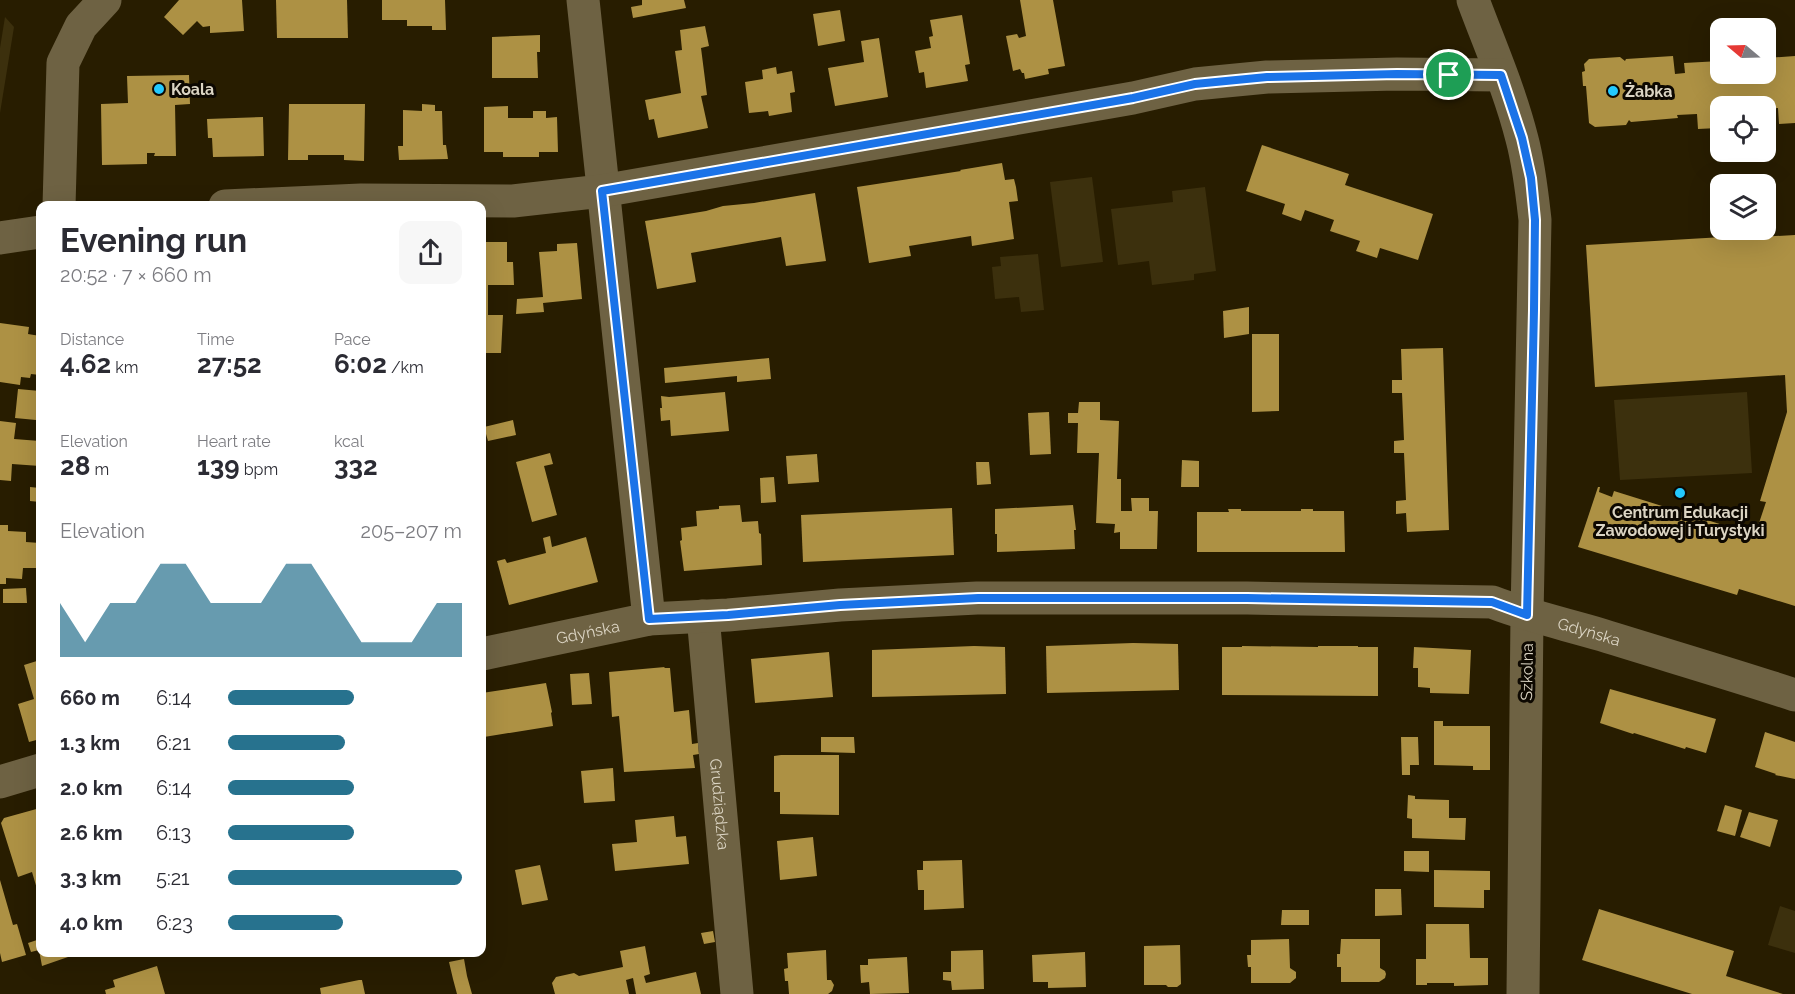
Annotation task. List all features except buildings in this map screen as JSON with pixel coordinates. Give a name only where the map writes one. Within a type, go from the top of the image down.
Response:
[{"type":"street","points":[[60,201],[63,63],[81,26],[105,0]]},
{"type":"street","points":[[583,0],[649,619]]},
{"type":"street","name":"Szkolna","points":[[1473,0],[1522,138],[1531,178],[1535,220],[1527,615],[1523,994]]},
{"type":"street","points":[[338,201],[513,201],[602,191],[1121,100],[1195,84],[1267,77],[1397,74],[1501,75]]},
{"type":"street","points":[[0,238],[36,233]]},
{"type":"street","name":"Gdyńska","points":[[486,653],[649,619],[840,605],[978,598],[1247,598],[1492,602],[1527,615],[1695,663],[1795,695]]},
{"type":"street","name":"Grudziądzka","points":[[703,616],[737,994]]},
{"type":"street","points":[[0,782],[36,771]]},
{"type":"shaded area","points":[[5,17],[14,27],[0,113],[0,48]]},
{"type":"shaded area","points":[[1092,177],[1103,262],[1061,267],[1050,182]]},
{"type":"shaded area","points":[[1205,187],[1216,271],[1194,274],[1194,280],[1152,285],[1149,261],[1118,265],[1111,209],[1173,202],[1172,191]]},
{"type":"shaded area","points":[[1038,254],[1044,310],[1021,312],[1019,297],[995,299],[992,267],[1001,266],[1000,257]]},
{"type":"shaded area","points":[[1747,392],[1752,473],[1620,480],[1614,400]]},
{"type":"shaded area","points":[[1780,906],[1795,911],[1795,953],[1768,945]]},
{"type":"place","name":"Koala","points":[[159,89]]},
{"type":"place","name":"Żabka","points":[[1613,91]]},
{"type":"place","name":"Centrum Edukacji Zawodowej i Turystyki","points":[[1680,493]]},
{"type":"route","points":[[1449,75],[1501,75],[1522,138],[1531,178],[1535,220],[1527,615],[1492,602],[1247,598],[978,598],[840,605],[649,619],[602,191],[1133,98],[1195,84],[1267,77],[1449,75]]}]
